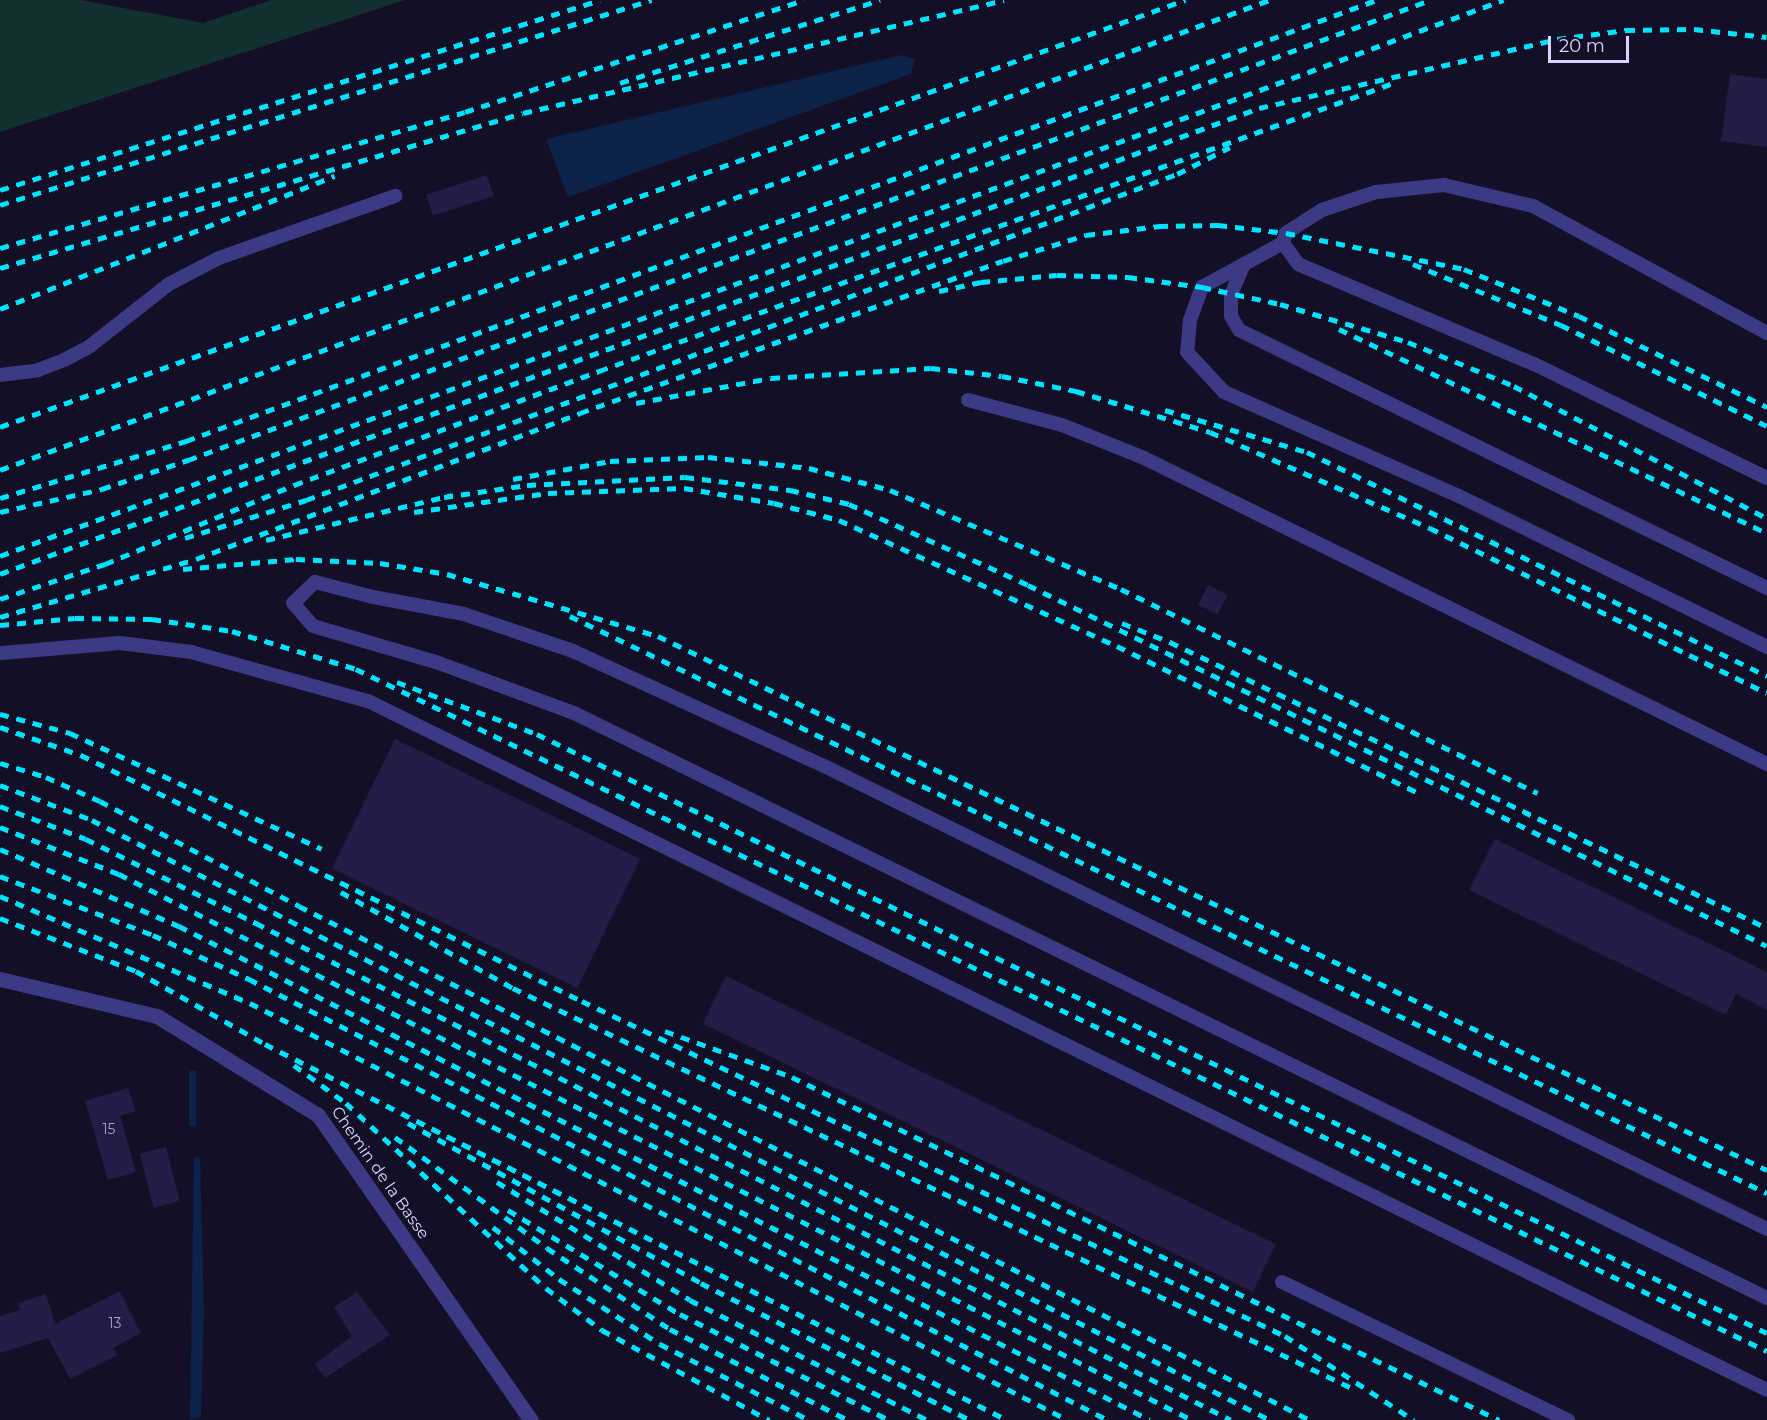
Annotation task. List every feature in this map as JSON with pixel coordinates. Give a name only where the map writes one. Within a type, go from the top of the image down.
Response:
[{"type":"street","name":"Chemin de la Basse","points":[[0,979],[157,1016],[318,1115],[531,1420]]},
{"type":"lane","points":[[1767,333],[1533,206],[1444,185],[1376,192],[1322,210],[1286,233],[1282,243],[1202,287],[1190,320],[1187,352],[1224,392],[1459,496],[1767,646]]},
{"type":"lane","points":[[0,375],[38,370],[66,359],[90,346],[169,284],[219,258],[395,196]]},
{"type":"lane","points":[[1282,243],[1298,264],[1534,363],[1767,478]]},
{"type":"lane","points":[[1244,264],[1231,294],[1231,315],[1239,330],[1767,588]]},
{"type":"lane","points":[[968,400],[1062,425],[1144,458],[1767,764]]},
{"type":"lane","points":[[1767,1229],[824,766],[573,651],[464,614],[373,597],[315,582],[293,603],[313,626],[436,662],[574,713],[1767,1298]]},
{"type":"lane","points":[[1,653],[120,643],[191,652],[368,701],[1767,1390]]},
{"type":"lane","points":[[1282,1282],[1568,1420]]},
{"type":"green space","points":[[0,0],[81,0],[203,23],[271,0],[405,0],[0,132]]},
{"type":"water","points":[[901,55],[915,59],[911,74],[568,197],[546,139]]},
{"type":"water","points":[[189,1071],[196,1071],[196,1126],[189,1126]]},
{"type":"water","points":[[200,1157],[204,1310],[201,1417],[190,1420],[194,1158]]},
{"type":"building","points":[[1730,74],[1767,79],[1767,147],[1721,141]]},
{"type":"building","points":[[487,175],[494,196],[433,216],[426,195]]},
{"type":"building","points":[[1208,585],[1228,595],[1218,615],[1198,605]]},
{"type":"building","points":[[395,739],[640,859],[577,988],[332,868]]},
{"type":"building","points":[[1495,839],[1767,972],[1767,1010],[1736,994],[1726,1015],[1469,890]]},
{"type":"building","points":[[726,976],[1276,1244],[1253,1292],[703,1024]]},
{"type":"building","points":[[128,1088],[136,1111],[120,1116],[136,1172],[108,1180],[85,1101]]},
{"type":"building","points":[[166,1147],[180,1201],[153,1208],[140,1154]]},
{"type":"building","points":[[120,1291],[141,1333],[113,1348],[117,1355],[70,1379],[48,1338],[0,1353],[0,1316],[20,1310],[18,1303],[46,1294],[55,1324]]},
{"type":"building","points":[[357,1292],[390,1335],[325,1378],[315,1364],[352,1336],[334,1307]]},
{"type":"railway","points":[[0,190],[600,0]]},
{"type":"railway","points":[[0,205],[651,0]]},
{"type":"railway","points":[[0,248],[465,112],[804,0]]},
{"type":"railway","points":[[620,83],[880,0]]},
{"type":"railway","points":[[0,268],[523,113],[1004,0]]},
{"type":"railway","points":[[0,427],[1185,0]]},
{"type":"railway","points":[[0,470],[1269,0]]},
{"type":"railway","points":[[0,498],[186,441],[1376,0]]},
{"type":"railway","points":[[0,512],[102,489],[188,460],[1430,0]]},
{"type":"railway","points":[[0,556],[1503,0]]},
{"type":"railway","points":[[0,574],[1259,108],[1557,39],[1626,30],[1694,29],[1767,37]]},
{"type":"railway","points":[[0,599],[105,564],[294,485],[599,371],[1396,82]]},
{"type":"railway","points":[[185,538],[306,500],[1177,174],[1230,147]]},
{"type":"railway","points":[[0,309],[335,176]]},
{"type":"railway","points":[[0,617],[196,559],[580,413],[1003,261],[1086,235],[1159,226],[1218,225],[1286,233],[1464,269],[1579,316],[1767,407]]},
{"type":"railway","points":[[1413,264],[1561,325],[1767,426]]},
{"type":"railway","points":[[939,291],[981,282],[1057,275],[1128,277],[1202,287],[1280,304],[1408,342],[1514,386],[1767,518]]},
{"type":"railway","points":[[1339,329],[1767,533]]},
{"type":"railway","points":[[636,403],[771,378],[931,368],[1002,376],[1076,391],[1210,432],[1430,528],[1767,693]]},
{"type":"railway","points":[[1165,410],[1307,452],[1767,676]]},
{"type":"railway","points":[[513,479],[610,461],[708,457],[809,468],[890,490],[1121,589],[1538,793]]},
{"type":"railway","points":[[444,497],[527,485],[685,477],[790,490],[849,504],[1028,585],[1767,946]]},
{"type":"railway","points":[[414,512],[548,493],[684,488],[774,503],[839,520],[1117,646],[1422,795]]},
{"type":"railway","points":[[266,540],[452,495]]},
{"type":"railway","points":[[183,569],[296,559],[380,563],[447,574],[658,636],[1767,1170]]},
{"type":"railway","points":[[570,616],[1767,1193]]},
{"type":"railway","points":[[0,625],[75,618],[152,619],[232,631],[356,669],[1767,1351]]},
{"type":"railway","points":[[1122,623],[1170,642],[1767,928]]},
{"type":"railway","points":[[397,682],[537,734],[1767,1333]]},
{"type":"railway","points":[[0,714],[70,733],[322,849]]},
{"type":"railway","points":[[0,727],[81,755],[582,1001],[1285,1336],[1414,1420]]},
{"type":"railway","points":[[0,763],[46,777],[100,801],[299,906],[1310,1420]]},
{"type":"railway","points":[[0,785],[92,820],[1270,1420]]},
{"type":"railway","points":[[0,806],[86,839],[256,923],[1231,1420]]},
{"type":"railway","points":[[0,827],[119,874],[1192,1420]]},
{"type":"railway","points":[[0,849],[179,926],[1150,1420]]},
{"type":"railway","points":[[0,876],[153,935],[249,979],[1108,1420]]},
{"type":"railway","points":[[341,892],[513,988],[1356,1390]]},
{"type":"railway","points":[[0,896],[250,1003],[1068,1420]]},
{"type":"railway","points":[[0,918],[136,971],[265,1044],[1007,1420]]},
{"type":"railway","points":[[665,1031],[792,1077],[1499,1420]]},
{"type":"railway","points":[[294,1065],[346,1103],[546,1288],[602,1330],[769,1420]]},
{"type":"railway","points":[[408,1123],[701,1283],[970,1420]]},
{"type":"railway","points":[[395,1137],[547,1248],[670,1329],[848,1420]]},
{"type":"railway","points":[[497,1182],[690,1300],[928,1420]]},
{"type":"railway","points":[[508,1210],[680,1314],[889,1420]]},
{"type":"railway","points":[[493,1227],[559,1279],[660,1344],[809,1420]]}]
